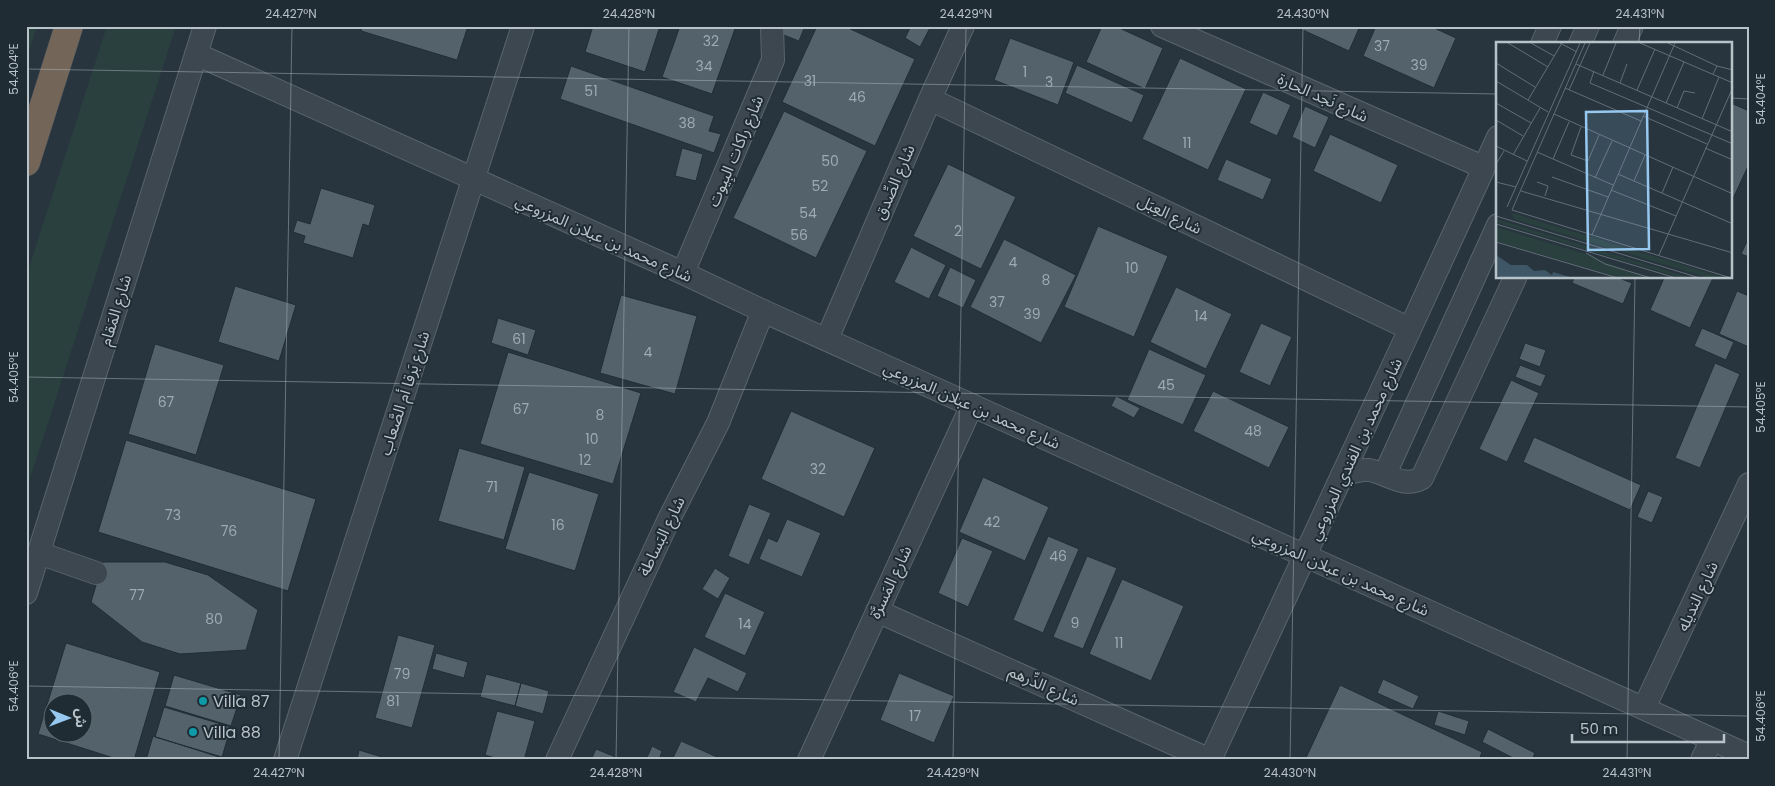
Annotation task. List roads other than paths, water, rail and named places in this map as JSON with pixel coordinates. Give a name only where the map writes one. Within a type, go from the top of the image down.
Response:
[{"type":"highway","points":[[26,162],[69,26]]},
{"type":"street","name":"شارع المَقام","points":[[26,593],[205,26]]},
{"type":"street","name":"شارع بَرقا أم الصَّعاب","points":[[285,760],[523,26]]},
{"type":"street","name":"شارع راكات البِيوت","points":[[683,273],[773,60],[772,26]]},
{"type":"street","name":"شارع الصِّدق","points":[[827,339],[963,26]]},
{"type":"street","name":"شارع نَجد الحارة","points":[[1162,26],[1483,167]]},
{"type":"street","points":[[1543,42],[1550,26]]},
{"type":"street","points":[[1581,42],[1588,26]]},
{"type":"street","points":[[1625,42],[1632,26]]},
{"type":"street","name":"شارع محمد بن عبلان المزروعي","points":[[196,54],[1749,756]]},
{"type":"street","name":"شارع العِبَل","points":[[930,99],[1410,329]]},
{"type":"street","name":"شارع محمد بن الفندي المزروعي","points":[[1210,760],[1496,141]]},
{"type":"street","points":[[1385,474],[1496,230]]},
{"type":"street","points":[[1342,475],[1366,470],[1385,474],[1406,483],[1422,478],[1515,279]]},
{"type":"street","name":"شارع البَساطة","points":[[557,760],[668,521],[718,423],[764,311]]},
{"type":"street","name":"شارع المَسرَّة","points":[[809,760],[972,405]]},
{"type":"street","name":"شارع النديله","points":[[1644,708],[1749,484]]},
{"type":"street","points":[[39,553],[96,573]]},
{"type":"street","name":"شارع الدِّرهم","points":[[877,611],[1210,760]]},
{"type":"street","points":[[1702,760],[1712,739]]},
{"type":"place","name":"Villa 87","points":[[203,701]]},
{"type":"place","name":"Villa 88","points":[[193,732]]}]
